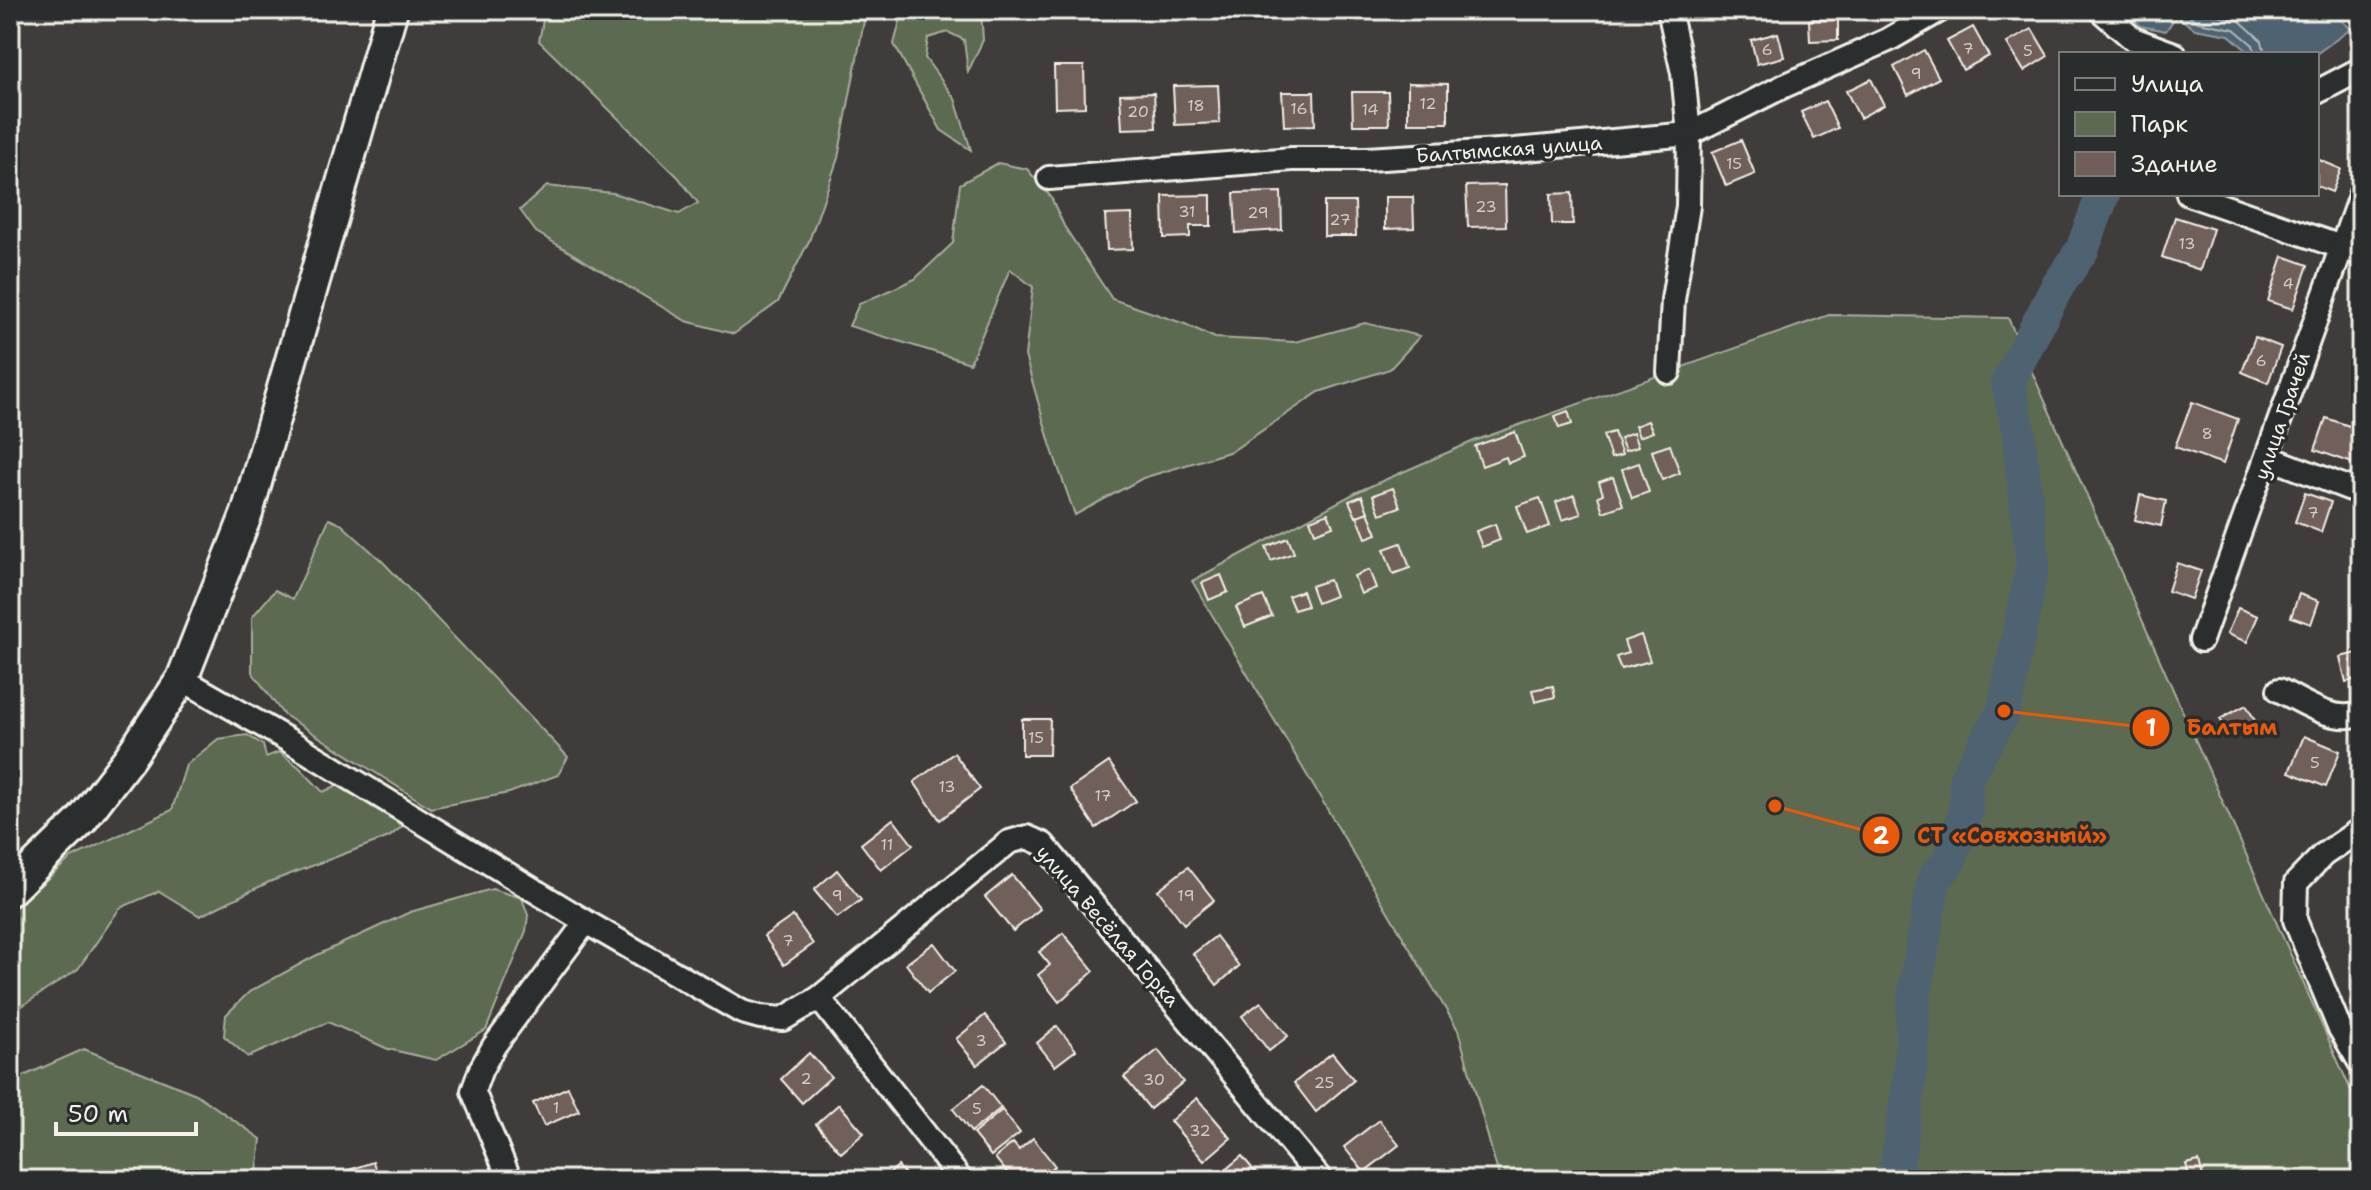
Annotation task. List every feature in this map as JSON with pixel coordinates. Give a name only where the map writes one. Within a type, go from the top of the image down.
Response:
[{"type":"street","points":[[10,890],[81,821],[130,757],[182,679],[247,513],[392,10]]},
{"type":"street","points":[[1669,10],[1683,73],[1689,134],[1688,206],[1673,300],[1669,372]]},
{"type":"street","name":"Балтымская улица","points":[[1049,178],[1292,159],[1367,159],[1531,149],[1689,134],[1784,86],[1888,40],[1940,10]]},
{"type":"street","points":[[2100,10],[2133,39],[2169,52]]},
{"type":"street","points":[[2319,91],[2361,69]]},
{"type":"street","name":"улица Грачей","points":[[2201,640],[2268,457],[2352,250],[2361,193]]},
{"type":"street","points":[[2194,196],[2352,250]]},
{"type":"street","points":[[2268,457],[2361,493]]},
{"type":"street","points":[[182,679],[586,922],[494,1046],[473,1091],[506,1179]]},
{"type":"street","points":[[2279,690],[2331,714],[2353,717],[2361,713]]},
{"type":"street","points":[[2361,829],[2323,855],[2296,883],[2295,920],[2339,1027],[2361,1064]]},
{"type":"street","name":"улица Весёлая Горка","points":[[586,922],[742,1012],[783,1019],[819,998],[1009,842],[1027,837],[1043,844],[1321,1180]]},
{"type":"street","points":[[819,998],[961,1180]]},
{"type":"green space","points":[[545,10],[875,10],[865,16],[838,158],[809,241],[778,302],[734,334],[686,321],[536,232],[520,210],[547,186],[613,193],[679,214],[698,203],[678,177],[539,41]]},
{"type":"green space","points":[[887,10],[981,10],[983,40],[968,72],[964,40],[948,32],[928,38],[925,58],[955,99],[971,150],[941,130],[894,44],[900,21]]},
{"type":"green space","points":[[998,163],[1027,169],[1051,197],[1064,226],[1112,299],[1185,324],[1215,338],[1295,342],[1365,323],[1420,336],[1390,369],[1319,392],[1232,451],[1143,478],[1075,515],[1051,447],[1025,356],[1033,287],[1010,269],[970,363],[849,326],[859,304],[915,279],[953,243],[960,184]]},
{"type":"green space","points":[[1829,315],[2008,318],[2361,1113],[2361,1180],[1500,1180],[1458,1030],[1192,581],[1357,492],[1474,441]]},
{"type":"green space","points":[[329,519],[341,524],[383,562],[568,757],[558,775],[509,793],[431,808],[283,714],[252,672],[252,617],[275,590],[293,599]]},
{"type":"green space","points":[[247,735],[263,745],[266,757],[279,752],[323,792],[344,782],[404,825],[389,837],[269,882],[200,916],[159,891],[120,908],[78,969],[16,1010],[10,1008],[10,912],[71,858],[172,810],[186,765],[218,739]]},
{"type":"green space","points":[[492,889],[522,898],[528,915],[526,931],[486,1030],[436,1060],[388,1049],[328,1022],[248,1057],[224,1036],[226,1015],[249,992],[315,956],[410,912]]},
{"type":"green space","points":[[84,1049],[196,1094],[261,1139],[256,1180],[10,1180],[10,1082]]},
{"type":"water","points":[[2125,10],[2330,10],[2351,29],[2319,52],[2249,52],[2229,35],[2195,29],[2176,16],[2166,31],[2140,26]]},
{"type":"building","points":[[1838,19],[1838,40],[1810,41],[1809,20]]},
{"type":"building","points":[[1973,27],[1989,56],[1963,70],[1947,41]]},
{"type":"building","points":[[2032,29],[2048,56],[2024,71],[2007,43]]},
{"type":"building","points":[[1778,33],[1784,57],[1757,64],[1751,40]]},
{"type":"building","points":[[1924,50],[1939,78],[1908,95],[1894,67]]},
{"type":"building","points":[[1054,66],[1084,66],[1085,107],[1055,108]]},
{"type":"building","points":[[1871,79],[1884,105],[1860,118],[1846,91]]},
{"type":"building","points":[[1408,83],[1448,84],[1448,123],[1408,123]]},
{"type":"building","points":[[1218,85],[1220,123],[1175,125],[1173,86]]},
{"type":"building","points":[[1282,92],[1314,92],[1315,125],[1284,126]]},
{"type":"building","points":[[1352,92],[1388,92],[1389,125],[1353,125]]},
{"type":"building","points":[[1154,93],[1156,128],[1122,129],[1120,94]]},
{"type":"building","points":[[1825,101],[1838,128],[1814,139],[1801,112]]},
{"type":"building","points":[[1741,140],[1755,174],[1726,186],[1712,152]]},
{"type":"building","points":[[2319,160],[2341,169],[2332,192],[2319,187]]},
{"type":"building","points":[[1505,185],[1506,226],[1468,227],[1466,186]]},
{"type":"building","points":[[1281,192],[1282,230],[1236,233],[1234,193]]},
{"type":"building","points":[[1572,193],[1573,224],[1552,224],[1551,194]]},
{"type":"building","points":[[1211,195],[1211,226],[1190,226],[1190,237],[1164,238],[1163,196]]},
{"type":"building","points":[[1385,197],[1413,197],[1414,228],[1385,229]]},
{"type":"building","points":[[1324,202],[1355,202],[1356,236],[1324,236]]},
{"type":"building","points":[[1132,214],[1133,249],[1107,250],[1105,215]]},
{"type":"building","points":[[2175,217],[2213,229],[2200,270],[2162,257]]},
{"type":"building","points":[[2283,256],[2308,265],[2293,309],[2268,301]]},
{"type":"building","points":[[2255,337],[2281,347],[2268,383],[2242,372]]},
{"type":"building","points":[[2192,402],[2238,419],[2223,464],[2175,447]]},
{"type":"building","points":[[1568,411],[1572,424],[1559,428],[1555,416]]},
{"type":"building","points":[[2326,418],[2361,430],[2358,465],[2315,450]]},
{"type":"building","points":[[1648,421],[1653,432],[1639,437],[1635,426]]},
{"type":"building","points":[[1515,432],[1524,457],[1508,463],[1506,457],[1482,466],[1475,446]]},
{"type":"building","points":[[1614,432],[1622,455],[1611,458],[1603,435]]},
{"type":"building","points":[[1633,433],[1638,447],[1625,451],[1620,438]]},
{"type":"building","points":[[1670,445],[1680,473],[1662,480],[1652,451]]},
{"type":"building","points":[[1639,463],[1649,492],[1632,498],[1622,469]]},
{"type":"building","points":[[1613,477],[1623,505],[1603,512],[1598,496],[1603,494],[1599,482]]},
{"type":"building","points":[[1393,488],[1400,507],[1380,514],[1373,495]]},
{"type":"building","points":[[2305,493],[2331,502],[2321,532],[2295,522]]},
{"type":"building","points":[[1574,495],[1581,514],[1562,520],[1556,502]]},
{"type":"building","points":[[2140,495],[2166,501],[2161,526],[2135,520]]},
{"type":"building","points":[[1362,496],[1368,512],[1356,517],[1349,501]]},
{"type":"building","points":[[1540,498],[1550,526],[1527,534],[1517,506]]},
{"type":"building","points":[[1368,512],[1377,534],[1366,538],[1357,516]]},
{"type":"building","points":[[1328,513],[1333,526],[1315,533],[1310,520]]},
{"type":"building","points":[[1495,524],[1500,540],[1482,547],[1476,531]]},
{"type":"building","points":[[1288,538],[1294,553],[1271,561],[1266,547]]},
{"type":"building","points":[[1401,543],[1410,568],[1393,574],[1384,549]]},
{"type":"building","points":[[2177,563],[2201,571],[2191,599],[2168,591]]},
{"type":"building","points":[[1369,570],[1376,588],[1361,594],[1354,576]]},
{"type":"building","points":[[1221,575],[1228,592],[1209,600],[1202,583]]},
{"type":"building","points":[[1329,580],[1335,596],[1317,603],[1311,586]]},
{"type":"building","points":[[1302,591],[1307,606],[1294,610],[1288,596]]},
{"type":"building","points":[[2299,594],[2319,601],[2311,624],[2291,617]]},
{"type":"building","points":[[1263,596],[1272,616],[1245,627],[1236,607]]},
{"type":"building","points":[[2238,608],[2258,616],[2247,642],[2227,634]]},
{"type":"building","points":[[1641,635],[1650,661],[1621,669],[1616,657],[1628,653],[1624,641]]},
{"type":"building","points":[[2361,652],[2361,678],[2346,682],[2340,657]]},
{"type":"building","points":[[1553,686],[1555,697],[1535,702],[1532,690]]},
{"type":"building","points":[[2246,705],[2256,722],[2230,737],[2220,719]]},
{"type":"building","points":[[1022,719],[1050,719],[1049,755],[1022,755]]},
{"type":"building","points":[[2304,736],[2340,751],[2326,787],[2289,772]]},
{"type":"building","points":[[954,753],[980,789],[940,820],[914,782]]},
{"type":"building","points":[[1109,762],[1136,801],[1096,828],[1070,789]]},
{"type":"building","points":[[893,819],[913,845],[881,870],[861,844]]},
{"type":"building","points":[[1188,867],[1214,900],[1184,924],[1158,890]]},
{"type":"building","points":[[837,870],[861,900],[837,918],[814,890]]},
{"type":"building","points":[[1012,875],[1040,909],[1013,931],[985,897]]},
{"type":"building","points":[[793,916],[813,944],[784,965],[764,936]]},
{"type":"building","points":[[1063,933],[1094,971],[1059,1002],[1038,975],[1050,965],[1039,952]]},
{"type":"building","points":[[1216,936],[1239,966],[1217,985],[1193,954]]},
{"type":"building","points":[[934,943],[955,971],[928,993],[906,964]]},
{"type":"building","points":[[1261,1002],[1288,1036],[1269,1051],[1242,1016]]},
{"type":"building","points":[[985,1015],[1006,1042],[977,1065],[956,1039]]},
{"type":"building","points":[[1057,1026],[1076,1050],[1055,1066],[1037,1043]]},
{"type":"building","points":[[1158,1050],[1183,1082],[1150,1109],[1124,1077]]},
{"type":"building","points":[[809,1053],[831,1077],[802,1103],[781,1079]]},
{"type":"building","points":[[1332,1053],[1354,1080],[1316,1112],[1294,1083]]},
{"type":"building","points":[[983,1085],[1001,1108],[971,1132],[953,1109]]},
{"type":"building","points":[[568,1087],[579,1111],[544,1126],[533,1103]]},
{"type":"building","points":[[1197,1098],[1231,1138],[1204,1161],[1170,1121]]},
{"type":"building","points":[[839,1104],[864,1133],[841,1153],[816,1124]]},
{"type":"building","points":[[1002,1110],[1020,1133],[991,1156],[973,1134]]},
{"type":"building","points":[[1379,1120],[1399,1145],[1364,1172],[1344,1147]]},
{"type":"building","points":[[1033,1138],[1055,1166],[1037,1180],[1013,1180],[995,1158],[1013,1143],[1019,1150]]},
{"type":"building","points":[[1242,1156],[1261,1179],[1213,1180]]},
{"type":"building","points":[[2199,1161],[2204,1180],[2190,1180],[2186,1164]]},
{"type":"building","points":[[373,1162],[379,1180],[319,1180]]},
{"type":"building","points":[[898,1166],[910,1180],[882,1180]]},
{"type":"waterway","points":[[1895,1180],[1910,1077],[1914,997],[1934,879],[1949,862],[1966,811],[1966,778],[2004,711],[2033,563],[2018,428],[2008,382],[2057,287],[2082,250],[2102,196]]},
{"type":"place","name":"Балтым","points":[[2004,711]]},
{"type":"place","name":"СТ «Совхозный»","points":[[1775,806]]}]
